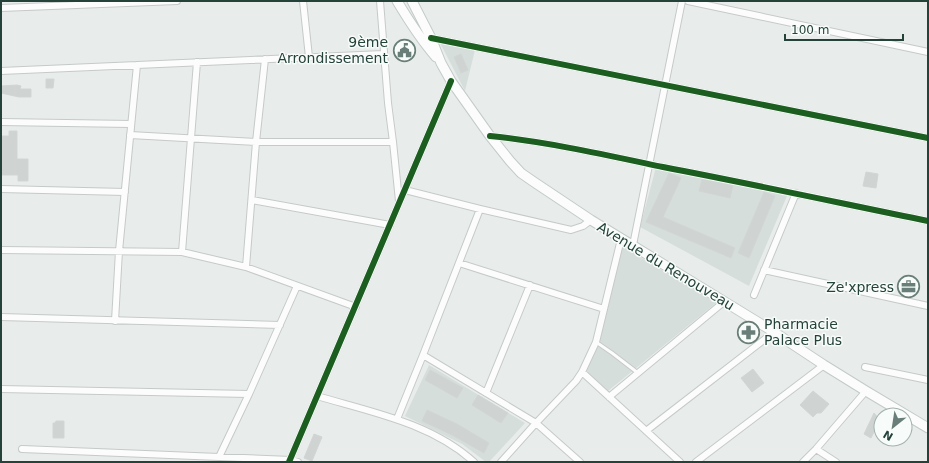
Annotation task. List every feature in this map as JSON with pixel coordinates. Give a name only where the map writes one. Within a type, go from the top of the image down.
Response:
[{"type":"main road","name":"Avenue du Renouveau","points":[[397,1],[424,43],[441,63]]},
{"type":"main road","name":"Avenue du Renouveau","points":[[412,1],[451,81],[490,136],[521,173],[621,239],[725,301],[824,365],[928,428]]},
{"type":"street","points":[[1,8],[177,1]]},
{"type":"street","points":[[303,1],[309,57]]},
{"type":"street","points":[[380,1],[388,103],[399,203]]},
{"type":"street","points":[[633,245],[682,1]]},
{"type":"street","points":[[688,1],[928,52]]},
{"type":"street","points":[[431,38],[928,138]]},
{"type":"street","points":[[1,71],[384,54]]},
{"type":"street","points":[[246,267],[256,142],[265,59]]},
{"type":"street","points":[[182,252],[197,62]]},
{"type":"street","points":[[115,321],[119,251],[137,65]]},
{"type":"street","points":[[290,461],[451,81]]},
{"type":"street","points":[[1,122],[131,124]]},
{"type":"street","points":[[130,135],[256,142],[393,142]]},
{"type":"street","points":[[490,136],[520,139],[649,164],[928,221]]},
{"type":"street","points":[[1,190],[125,192]]},
{"type":"street","points":[[405,190],[571,230],[583,226],[591,220]]},
{"type":"street","points":[[754,294],[796,193]]},
{"type":"street","points":[[252,200],[390,225]]},
{"type":"street","points":[[397,419],[480,209]]},
{"type":"street","points":[[501,462],[576,381],[582,372],[596,342],[621,239]]},
{"type":"street","points":[[1,250],[182,252],[246,267],[356,307]]},
{"type":"street","points":[[459,263],[604,309]]},
{"type":"street","points":[[764,270],[928,306]]},
{"type":"street","points":[[486,393],[530,285]]},
{"type":"street","points":[[219,457],[297,286]]},
{"type":"street","points":[[609,397],[725,301]]},
{"type":"street","points":[[1,317],[280,325]]},
{"type":"street","points":[[646,431],[774,332]]},
{"type":"street","points":[[423,355],[536,423],[580,462]]},
{"type":"street","points":[[696,462],[824,365]]},
{"type":"street","points":[[865,367],[928,380]]},
{"type":"street","points":[[582,372],[680,462]]},
{"type":"street","points":[[1,389],[249,394]]},
{"type":"street","points":[[803,462],[866,391]]},
{"type":"street","points":[[317,396],[397,419],[424,429],[448,442],[474,462]]},
{"type":"street","points":[[22,449],[219,457],[298,462]]},
{"type":"street","points":[[816,449],[836,462]]},
{"type":"lane","points":[[596,342],[638,374]]},
{"type":"shaded area","points":[[440,43],[475,50],[465,91]]},
{"type":"shaded area","points":[[656,167],[787,196],[749,286],[640,227]]},
{"type":"shaded area","points":[[622,246],[716,303],[608,391],[585,370]]},
{"type":"shaded area","points":[[429,365],[525,423],[489,462],[486,462],[462,444],[405,416]]},
{"type":"building","points":[[461,54],[468,70],[461,73],[454,57]]},
{"type":"building","points":[[46,79],[54,79],[53,88],[46,88]]},
{"type":"building","points":[[1,86],[21,86],[20,89],[31,89],[31,97],[19,97],[1,93]]},
{"type":"building","points":[[9,131],[17,131],[17,159],[28,159],[28,181],[18,181],[18,175],[1,175],[1,136],[9,136]]},
{"type":"building","points":[[866,172],[878,174],[876,188],[863,186]]},
{"type":"building","points":[[669,173],[681,178],[663,217],[735,248],[731,258],[646,222]]},
{"type":"building","points":[[702,179],[733,185],[730,198],[699,191]]},
{"type":"building","points":[[764,192],[775,196],[749,258],[738,253]]},
{"type":"building","points":[[753,369],[764,383],[752,392],[741,378]]},
{"type":"building","points":[[430,370],[463,388],[457,398],[425,380]]},
{"type":"building","points":[[813,391],[829,404],[821,413],[817,413],[813,417],[800,405]]},
{"type":"building","points":[[478,395],[508,413],[501,423],[472,405]]},
{"type":"building","points":[[427,410],[457,424],[489,443],[484,453],[452,435],[422,421]]},
{"type":"building","points":[[873,415],[873,434],[871,438],[864,434]]},
{"type":"building","points":[[56,421],[64,421],[64,438],[53,438],[53,423]]},
{"type":"building","points":[[314,434],[322,437],[312,461],[304,458]]},
{"type":"cycle path","points":[[431,38],[928,138]]},
{"type":"cycle path","points":[[289,462],[451,81]]},
{"type":"cycle path","points":[[490,136],[577,149],[928,221]]},
{"type":"place","name":"9ème Arrondissement","points":[[404,50]]},
{"type":"place","name":"Ze'xpress","points":[[909,287]]},
{"type":"place","name":"Pharmacie Palace Plus","points":[[749,332]]}]
